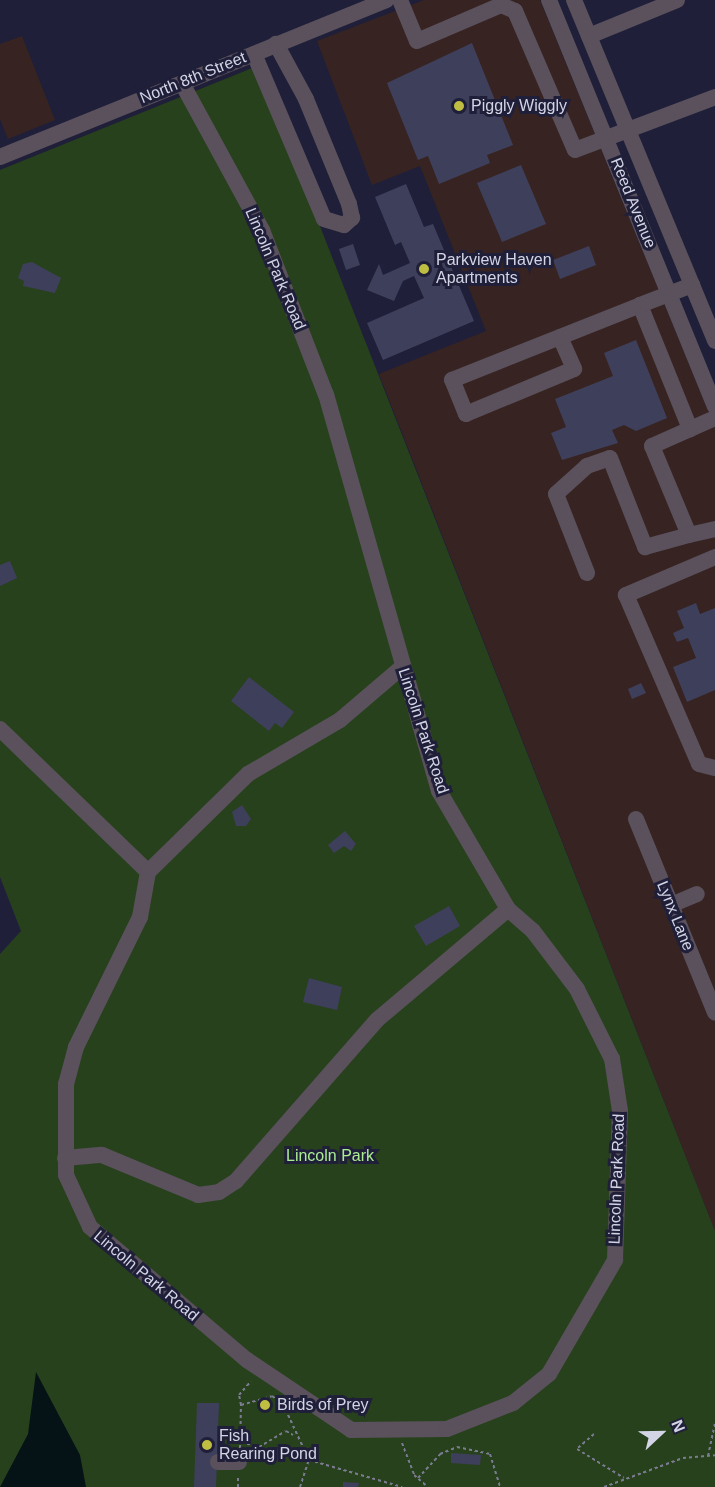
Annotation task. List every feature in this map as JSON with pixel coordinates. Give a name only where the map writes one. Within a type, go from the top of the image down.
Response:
[{"type":"street","name":"North 8th Street","points":[[0,157],[386,0]]},
{"type":"street","points":[[400,0],[417,41],[501,5],[515,11],[575,150],[715,97]]},
{"type":"street","name":"Reed Avenue","points":[[549,0],[715,406]]},
{"type":"street","name":"Reed Avenue","points":[[574,0],[692,285],[712,322],[715,341]]},
{"type":"street","points":[[589,36],[677,0]]},
{"type":"street","points":[[254,54],[324,219],[344,225],[352,218],[349,204],[306,99],[276,44]]},
{"type":"street","name":"Lincoln Park Road","points":[[148,872],[140,917],[76,1047],[66,1084],[66,1158],[69,1187],[90,1227],[144,1276],[247,1360],[351,1430],[397,1432],[447,1429],[513,1404],[549,1374],[615,1260],[620,1111],[612,1059],[578,989],[533,931],[507,909],[439,790],[402,667],[326,394],[262,230],[182,83]]},
{"type":"street","points":[[560,337],[574,369],[466,414],[452,380],[640,305],[692,285]]},
{"type":"street","points":[[640,305],[690,429]]},
{"type":"street","points":[[686,333],[712,322]]},
{"type":"street","points":[[689,535],[652,446],[715,418]]},
{"type":"street","points":[[587,573],[556,494],[587,466],[610,458],[645,547],[715,529]]},
{"type":"street","points":[[715,556],[626,595],[699,764],[715,768]]},
{"type":"street","points":[[0,729],[148,872],[248,774],[340,720],[402,667]]},
{"type":"street","name":"Lynx Lane","points":[[636,819],[715,1013]]},
{"type":"street","points":[[671,905],[697,894]]},
{"type":"street","points":[[66,1158],[102,1155],[198,1195],[219,1192],[236,1181],[378,1019],[507,909]]},
{"type":"street","points":[[218,1462],[239,1462]]},
{"type":"path","points":[[238,1487],[242,1405],[239,1395],[248,1382],[261,1380]]},
{"type":"path","points":[[266,1388],[283,1404],[293,1435],[309,1460],[402,1487]]},
{"type":"path","points":[[242,1405],[272,1396]]},
{"type":"path","points":[[708,1456],[715,1424]]},
{"type":"path","points":[[240,1441],[259,1446],[286,1431],[293,1435]]},
{"type":"path","points":[[397,1432],[418,1478],[422,1485],[428,1487]]},
{"type":"path","points":[[594,1434],[577,1449],[624,1478]]},
{"type":"path","points":[[418,1478],[440,1454],[458,1447],[490,1454],[500,1487]]},
{"type":"path","points":[[604,1487],[683,1458],[715,1455]]},
{"type":"path","points":[[300,1487],[309,1460]]},
{"type":"shaded area","points":[[424,0],[540,0],[715,428],[715,1231],[379,374],[486,331],[420,166],[372,185],[317,41]]},
{"type":"shaded area","points":[[22,36],[55,120],[8,139],[0,119],[0,44]]},
{"type":"shaded area","points":[[36,1372],[80,1455],[86,1487],[0,1487],[28,1434]]},
{"type":"green space","name":"Lincoln Park","points":[[257,66],[715,1231],[715,1487],[0,1487],[0,954],[21,931],[0,877],[0,170]]},
{"type":"building","points":[[472,43],[513,145],[487,155],[490,163],[439,184],[428,156],[418,160],[387,83]]},
{"type":"building","points":[[521,165],[546,224],[502,242],[477,183]]},
{"type":"building","name":"Parkview Haven Apartments","points":[[406,184],[424,227],[433,224],[474,321],[383,360],[367,323],[424,298],[414,276],[403,281],[394,301],[367,290],[379,264],[383,275],[410,263],[401,242],[395,245],[375,197]]},
{"type":"building","points":[[353,244],[360,265],[346,270],[339,249]]},
{"type":"building","points":[[589,246],[596,265],[560,279],[553,260]]},
{"type":"building","points":[[32,262],[61,278],[55,293],[23,286],[24,281],[18,278],[23,264]]},
{"type":"building","points":[[636,340],[667,418],[636,431],[624,425],[612,430],[618,443],[562,460],[551,433],[566,427],[555,399],[613,376],[604,353]]},
{"type":"building","points":[[10,561],[17,578],[0,586],[0,565]]},
{"type":"building","points":[[696,603],[700,614],[715,608],[715,690],[687,702],[673,667],[696,658],[688,638],[677,642],[673,633],[684,628],[677,611]]},
{"type":"building","points":[[249,677],[294,712],[282,728],[275,723],[269,731],[231,701]]},
{"type":"building","points":[[641,683],[646,693],[632,699],[628,689]]},
{"type":"building","points":[[242,805],[251,819],[246,826],[236,826],[232,812]]},
{"type":"building","points":[[345,831],[356,844],[351,851],[344,846],[334,853],[328,845]]},
{"type":"building","points":[[449,906],[460,926],[426,946],[414,926]]},
{"type":"building","points":[[309,978],[342,987],[337,1010],[303,1002]]},
{"type":"building","name":"Fish Rearing Pond","points":[[197,1403],[219,1403],[216,1487],[194,1487]]},
{"type":"building","points":[[451,1453],[481,1455],[480,1465],[451,1463]]},
{"type":"building","points":[[343,1482],[359,1483],[358,1487],[343,1487]]},
{"type":"place","name":"Piggly Wiggly","points":[[459,106]]},
{"type":"place","name":"Parkview Haven Apartments","points":[[424,269]]},
{"type":"place","name":"Birds of Prey","points":[[265,1405]]},
{"type":"place","name":"Fish Rearing Pond","points":[[207,1445]]}]
